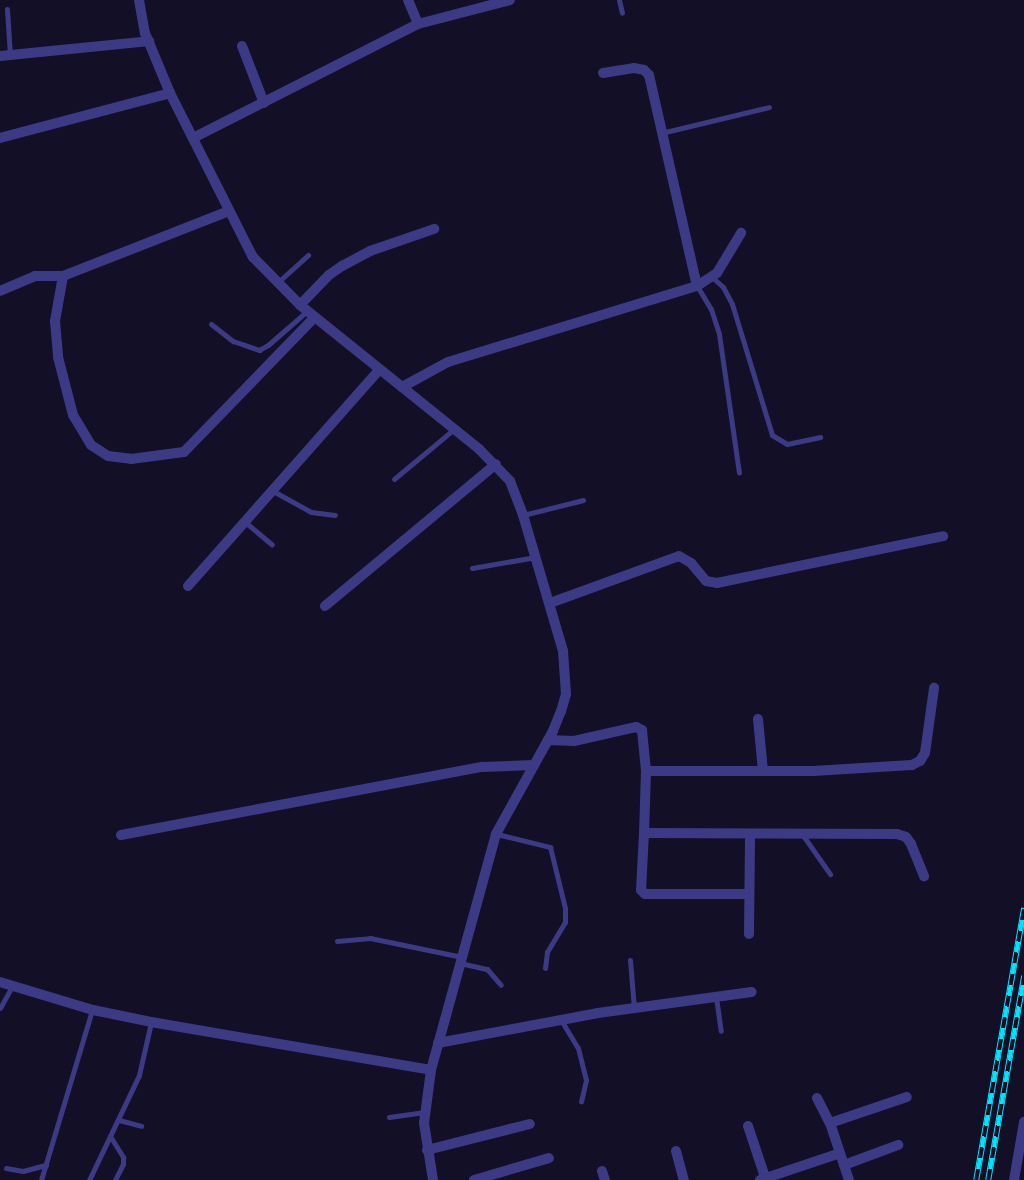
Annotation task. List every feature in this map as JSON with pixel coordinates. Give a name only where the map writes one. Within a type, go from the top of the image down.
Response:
[{"type":"street","points":[[140,0],[149,41],[170,93],[252,257],[277,284],[307,311],[496,464],[510,481],[523,515],[550,603],[566,672],[566,694],[548,740],[496,834],[438,1043],[431,1070],[425,1112],[427,1150],[433,1180]]},
{"type":"street","points":[[408,0],[418,24]]},
{"type":"street","points":[[193,138],[418,24],[510,0]]},
{"type":"street","points":[[5,55],[149,41]]},
{"type":"street","points":[[242,46],[264,103]]},
{"type":"street","points":[[604,73],[634,68],[644,70],[649,76],[697,286]]},
{"type":"street","points":[[0,138],[170,93]]},
{"type":"street","points":[[0,291],[35,276],[63,276],[229,211]]},
{"type":"street","points":[[63,276],[58,300],[56,334],[65,392],[73,415],[91,445],[108,456],[131,459],[184,452],[307,311],[329,275],[370,251],[434,229]]},
{"type":"street","points":[[402,387],[448,362],[697,286],[712,277],[741,233]]},
{"type":"street","points":[[188,586],[379,370]]},
{"type":"street","points":[[325,606],[496,464]]},
{"type":"street","points":[[550,603],[679,556],[691,562],[706,581],[717,583],[943,536]]},
{"type":"street","points":[[646,771],[763,771],[912,765],[920,761],[925,753],[934,688]]},
{"type":"street","points":[[758,719],[763,771]]},
{"type":"street","points":[[548,740],[574,741],[636,727],[642,730],[645,738],[646,771],[641,890],[645,894],[749,894]]},
{"type":"street","points":[[121,835],[482,767],[534,764]]},
{"type":"street","points":[[644,833],[906,837],[924,877]]},
{"type":"street","points":[[749,934],[750,834]]},
{"type":"street","points":[[0,982],[93,1010],[151,1022],[431,1070]]},
{"type":"street","points":[[438,1043],[634,1008],[752,992]]},
{"type":"street","points":[[830,1124],[907,1097]]},
{"type":"street","points":[[817,1098],[830,1124],[849,1180]]},
{"type":"street","points":[[1014,1180],[1024,1122]]},
{"type":"street","points":[[427,1150],[530,1124]]},
{"type":"street","points":[[748,1126],[764,1179],[840,1153]]},
{"type":"street","points":[[844,1164],[898,1145]]},
{"type":"street","points":[[676,1151],[684,1180]]},
{"type":"street","points":[[474,1180],[549,1158]]},
{"type":"lane","points":[[619,0],[622,13]]},
{"type":"lane","points":[[5,55],[7,9]]},
{"type":"lane","points":[[661,133],[770,107]]},
{"type":"lane","points":[[277,284],[308,255]]},
{"type":"lane","points":[[712,277],[723,287],[732,304],[772,435],[786,444],[820,437]]},
{"type":"lane","points":[[697,286],[711,309],[719,334],[739,473]]},
{"type":"lane","points":[[211,324],[233,341],[258,350],[268,346],[307,311]]},
{"type":"lane","points":[[394,480],[454,429]]},
{"type":"lane","points":[[273,490],[311,512],[335,515]]},
{"type":"lane","points":[[523,515],[582,500]]},
{"type":"lane","points":[[245,522],[272,545]]},
{"type":"lane","points":[[472,568],[536,557]]},
{"type":"lane","points":[[496,834],[550,847],[565,908],[565,922],[547,952],[545,968]]},
{"type":"lane","points":[[802,834],[830,874]]},
{"type":"lane","points":[[336,941],[370,938],[461,960],[487,969],[501,985]]},
{"type":"lane","points":[[630,960],[634,1008]]},
{"type":"lane","points":[[0,1008],[12,986]]},
{"type":"lane","points":[[716,997],[721,1031]]},
{"type":"lane","points":[[42,1180],[93,1010]]},
{"type":"lane","points":[[561,1020],[578,1048],[586,1080],[582,1102]]},
{"type":"lane","points":[[89,1180],[139,1075],[151,1022]]},
{"type":"lane","points":[[389,1117],[425,1112]]},
{"type":"lane","points":[[119,1120],[141,1126]]},
{"type":"lane","points":[[110,1136],[123,1157],[123,1164],[115,1180]]},
{"type":"lane","points":[[6,1168],[23,1170],[46,1165]]},
{"type":"railway","points":[[976,1180],[1024,908]]},
{"type":"railway","points":[[988,1180],[1024,976]]}]
